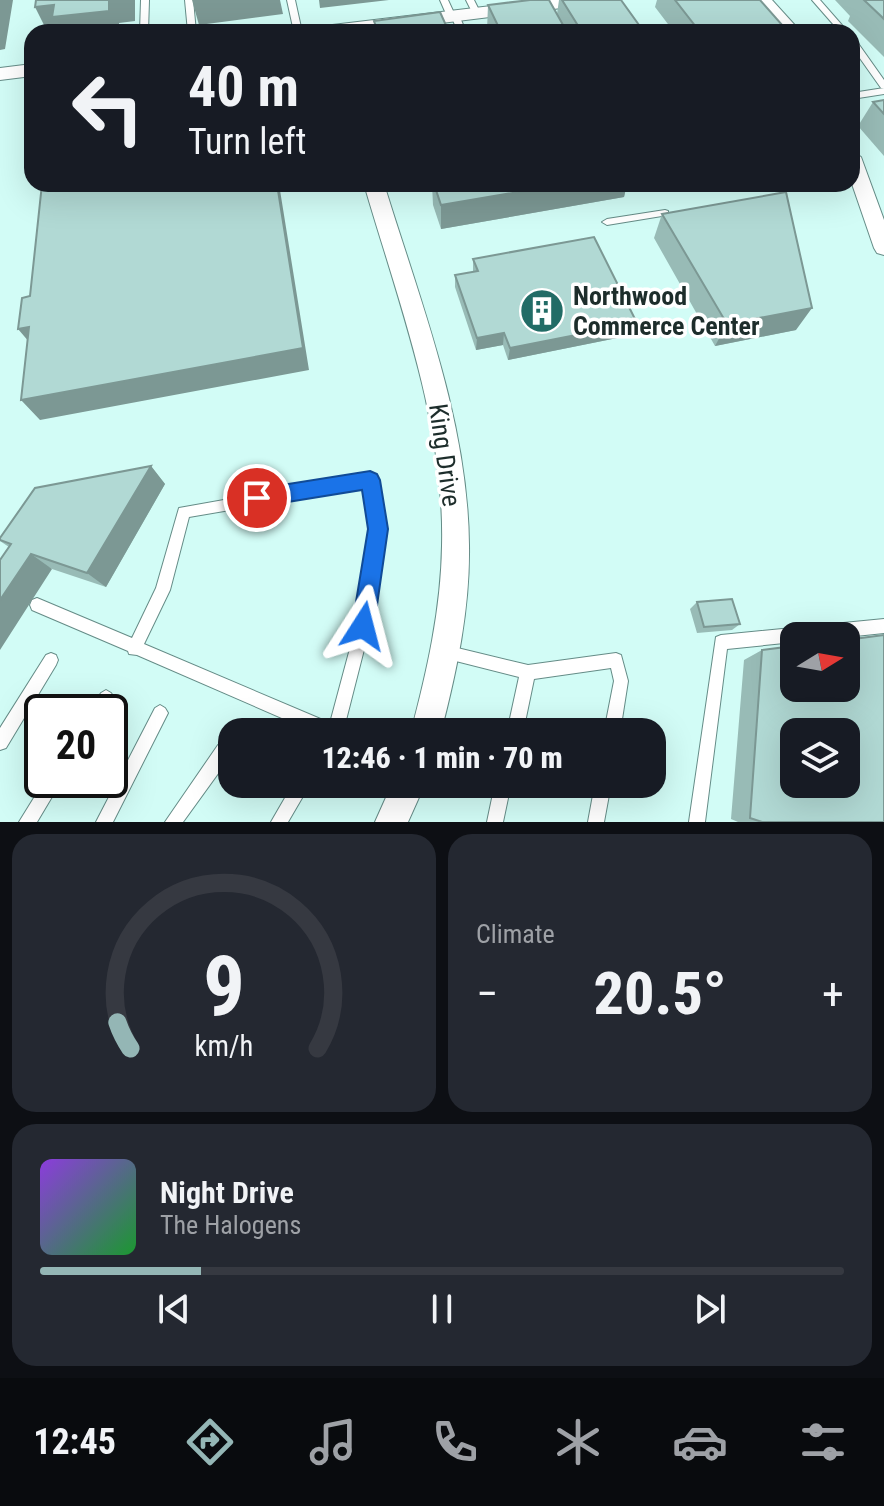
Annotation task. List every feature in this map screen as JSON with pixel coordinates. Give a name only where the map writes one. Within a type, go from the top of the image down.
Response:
[{"type":"street","points":[[392,24],[453,16],[473,6],[585,0]]},
{"type":"street","points":[[764,0],[786,24]]},
{"type":"street","points":[[0,74],[24,71]]},
{"type":"street","points":[[860,180],[884,248]]},
{"type":"street","name":"King Drive","points":[[376,192],[442,413],[456,544],[453,602],[429,718]]},
{"type":"street","points":[[391,822],[402,798]]},
{"type":"lane","points":[[144,24],[145,0]]},
{"type":"lane","points":[[189,0],[191,24]]},
{"type":"lane","points":[[291,0],[296,24]]},
{"type":"lane","points":[[816,0],[837,24]]},
{"type":"lane","points":[[860,53],[884,89],[860,94]]},
{"type":"lane","points":[[607,222],[665,213]]},
{"type":"lane","points":[[134,649],[163,590],[184,512],[370,480],[378,529],[363,626],[338,718]]},
{"type":"lane","points":[[37,605],[300,718]]},
{"type":"lane","points":[[697,822],[721,642],[884,626]]},
{"type":"lane","points":[[445,652],[528,672],[616,660],[621,681],[614,718]]},
{"type":"lane","points":[[0,742],[51,660]]},
{"type":"lane","points":[[518,718],[528,672]]},
{"type":"lane","points":[[104,822],[160,713]]},
{"type":"lane","points":[[173,822],[218,759]]},
{"type":"lane","points":[[27,822],[42,798]]},
{"type":"lane","points":[[279,822],[294,798]]},
{"type":"lane","points":[[495,822],[500,798]]},
{"type":"lane","points":[[596,822],[600,798]]},
{"type":"building","points":[[36,0],[109,0],[109,11],[52,17],[54,5],[35,7]]},
{"type":"building","points":[[549,0],[562,24],[497,24],[488,5]]},
{"type":"building","points":[[562,0],[621,0],[638,24],[577,24]]},
{"type":"building","points":[[675,0],[760,0],[781,24],[694,24]]},
{"type":"building","points":[[864,0],[884,0],[884,19]]},
{"type":"building","points":[[440,12],[445,24],[375,24],[374,21]]},
{"type":"building","points":[[884,100],[884,114],[873,102]]},
{"type":"building","points":[[41,192],[278,192],[303,348],[21,400],[29,327],[18,329],[22,298],[30,296]]},
{"type":"building","points":[[437,192],[518,192],[441,205]]},
{"type":"building","points":[[786,192],[812,308],[727,324],[662,214]]},
{"type":"building","name":"Northwood Commerce Center","points":[[594,237],[637,323],[510,348],[504,333],[477,338],[455,275],[478,271],[473,259]]},
{"type":"building","points":[[151,466],[87,573],[31,554],[0,600],[0,560],[11,544],[0,538],[35,488]]},
{"type":"building","points":[[732,599],[740,624],[704,627],[697,602]]},
{"type":"building","points":[[884,635],[884,822],[762,822],[750,818],[762,650],[780,648],[780,702],[860,702],[860,638]]},
{"type":"place","name":"Northwood Commerce Center","points":[[542,311]]},
{"type":"route","points":[[257,498],[370,480],[378,529],[363,626]]}]
